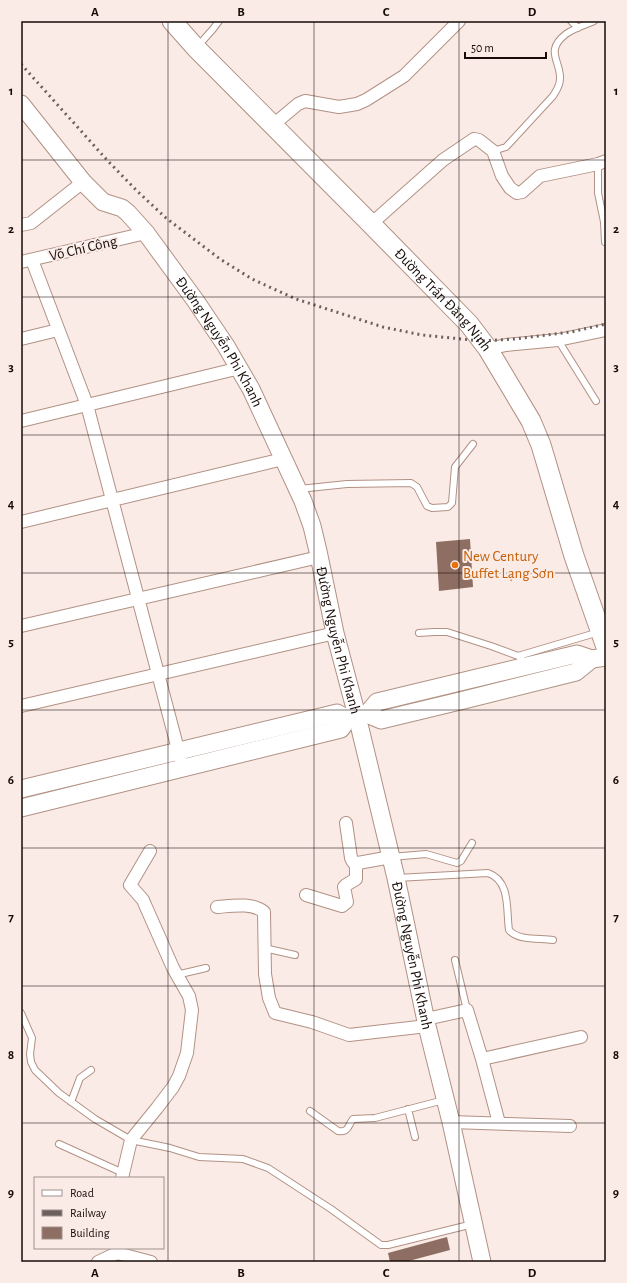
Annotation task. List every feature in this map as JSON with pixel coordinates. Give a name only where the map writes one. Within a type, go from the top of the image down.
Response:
[{"type":"main road","name":"Đường Trần Đăng Ninh","points":[[172,21],[196,48],[469,324],[488,349],[531,421],[541,445],[601,649]]},
{"type":"street","points":[[273,125],[305,100],[339,107],[357,104],[366,100],[404,76],[459,21]]},
{"type":"street","name":"Đường Nguyễn Phi Khanh","points":[[21,104],[83,182],[103,202],[122,208],[146,233],[208,319],[240,368],[262,409],[312,526],[335,633],[357,716],[396,878],[427,1023],[482,1262]]},
{"type":"street","points":[[371,224],[443,160],[472,140],[479,140],[493,152],[502,176],[510,188],[517,193],[522,192],[540,176],[602,163]]},
{"type":"street","points":[[21,225],[31,223],[83,182]]},
{"type":"street","name":"Võ Chí Công","points":[[26,261],[146,233]]},
{"type":"street","points":[[26,261],[58,330],[87,405],[179,750],[182,768]]},
{"type":"street","points":[[21,339],[58,330]]},
{"type":"street","points":[[488,349],[506,345],[558,340],[606,330]]},
{"type":"street","points":[[21,420],[240,368]]},
{"type":"street","points":[[21,522],[283,459]]},
{"type":"street","points":[[21,626],[319,557]]},
{"type":"street","points":[[21,706],[335,633]]},
{"type":"street","points":[[21,808],[341,729],[377,702],[524,661],[577,654],[601,649]]},
{"type":"street","points":[[21,789],[337,713],[381,720],[576,672],[601,649]]},
{"type":"street","points":[[346,823],[351,858],[353,862],[356,863],[391,857]]},
{"type":"street","points":[[122,1176],[131,1140],[173,1087],[179,1076],[187,1053],[191,1029],[191,1005],[186,991],[176,975],[143,900],[130,884],[150,851]]},
{"type":"street","points":[[306,895],[342,906],[345,905],[347,902],[344,888],[356,879],[356,863]]},
{"type":"street","points":[[217,907],[252,907],[262,911],[265,915],[264,948],[267,989],[271,1006],[277,1014],[312,1022],[348,1035],[427,1023],[467,1010],[499,1123]]},
{"type":"street","points":[[482,1059],[582,1036]]},
{"type":"street","points":[[451,1122],[570,1126]]},
{"type":"street","points":[[98,1262],[116,1251],[151,1262]]},
{"type":"lane","points":[[196,48],[213,30],[219,21]]},
{"type":"lane","points":[[571,21],[578,28]]},
{"type":"lane","points":[[493,152],[506,147],[553,96],[560,80],[554,55],[555,49],[561,39],[578,28],[594,21]]},
{"type":"lane","points":[[602,163],[598,193],[604,222],[605,242]]},
{"type":"lane","points":[[558,340],[596,401]]},
{"type":"lane","points":[[297,489],[347,484],[411,484],[417,487],[427,506],[432,508],[448,507],[452,503],[455,467],[473,444]]},
{"type":"lane","points":[[419,633],[447,632],[491,646],[524,661],[601,649]]},
{"type":"lane","points":[[391,857],[426,854],[457,863],[461,861],[472,843]]},
{"type":"lane","points":[[396,878],[488,873],[498,878],[504,891],[509,930],[517,936],[553,940]]},
{"type":"lane","points":[[264,948],[294,954]]},
{"type":"lane","points":[[455,960],[467,1010]]},
{"type":"lane","points":[[176,975],[206,968]]},
{"type":"lane","points":[[21,1013],[32,1038],[30,1054],[31,1062],[35,1070],[70,1102],[131,1140],[170,1148],[199,1157],[243,1159],[268,1168],[331,1209],[381,1245],[388,1245],[474,1224]]},
{"type":"lane","points":[[70,1102],[80,1078],[90,1070]]},
{"type":"lane","points":[[310,1111],[341,1132],[348,1129],[354,1119],[376,1118],[445,1099]]},
{"type":"lane","points":[[408,1109],[415,1137]]},
{"type":"lane","points":[[59,1144],[122,1176]]},
{"type":"building","name":"New Century Buffet Lạng Sơn","points":[[470,539],[473,587],[439,591],[436,542]]},
{"type":"building","points":[[447,1237],[450,1250],[405,1262],[390,1262],[388,1253]]},
{"type":"railway","points":[[21,64],[107,160],[166,218],[220,259],[252,279],[296,299],[383,327],[422,335],[481,341],[514,339],[571,332],[606,324]]},
{"type":"place","name":"New Century Buffet Lạng Sơn","points":[[455,565]]}]
